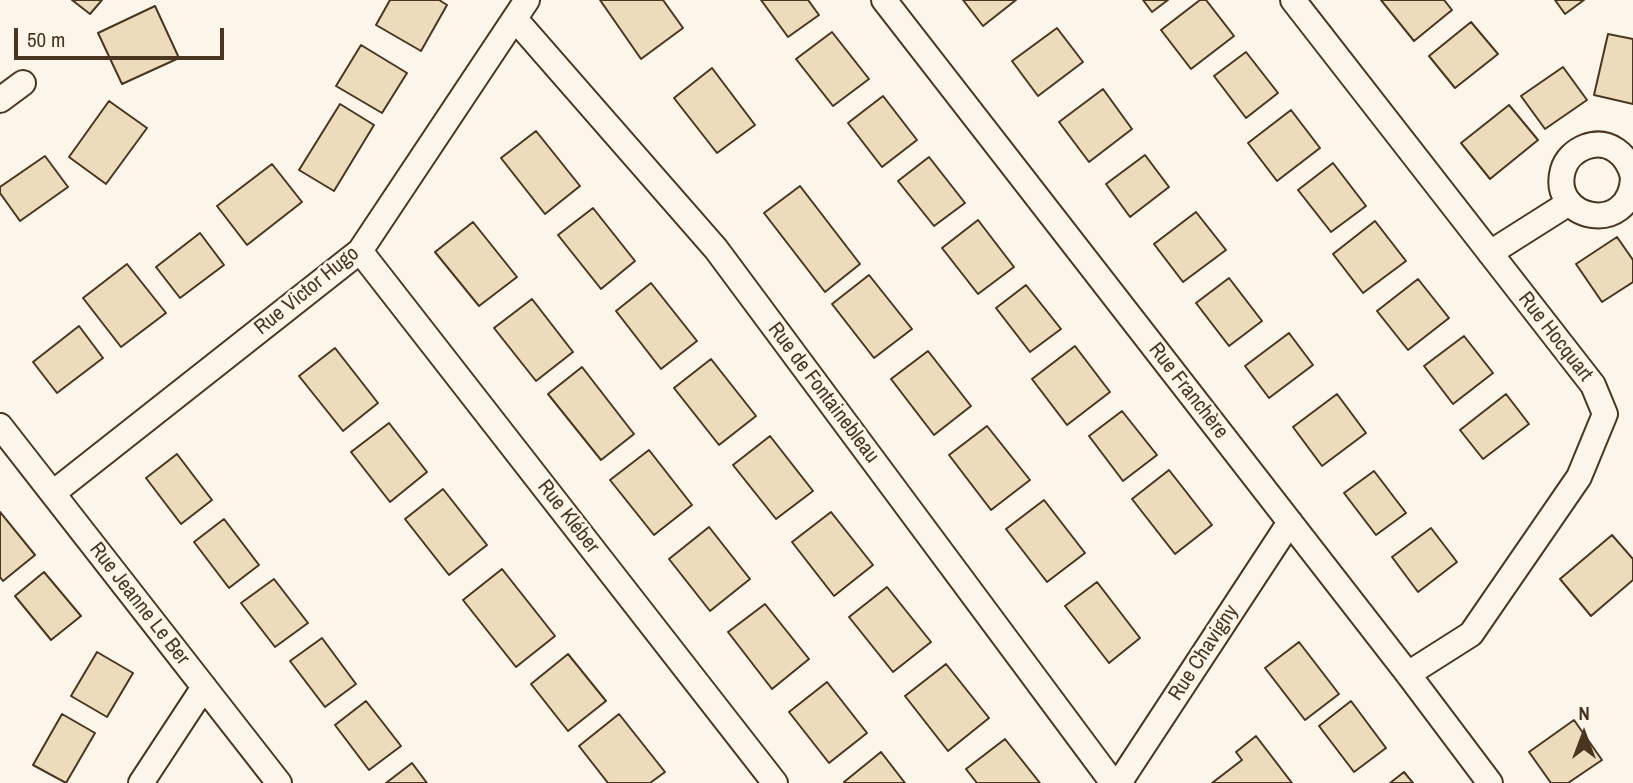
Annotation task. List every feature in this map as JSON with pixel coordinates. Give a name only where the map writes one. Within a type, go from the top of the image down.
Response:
[{"type":"street","name":"Rue Franchère","points":[[884,0],[1490,783]]},
{"type":"street","name":"Rue Hocquart","points":[[1293,0],[1593,385],[1605,414],[1579,477],[1471,634],[1408,674]]},
{"type":"street","name":"Rue Victor Hugo","points":[[53,493],[360,251],[521,10]]},
{"type":"street","name":"Rue de Fontainebleau","points":[[521,10],[716,249],[1112,783]]},
{"type":"street","points":[[0,100],[23,83]]},
{"type":"street","points":[[1591,145],[1603,145],[1624,156],[1633,177],[1628,200],[1610,214],[1599,216],[1588,215],[1569,203],[1561,180],[1563,167],[1570,157],[1579,149],[1591,145]]},
{"type":"street","points":[[1490,253],[1569,203]]},
{"type":"street","name":"Rue Kléber","points":[[360,251],[775,783]]},
{"type":"street","name":"Rue Jeanne Le Ber","points":[[0,426],[279,783]]},
{"type":"street","name":"Rue Chavigny","points":[[1119,783],[1290,522]]},
{"type":"street","points":[[141,783],[204,687]]},
{"type":"building","points":[[72,0],[102,0],[90,14]]},
{"type":"building","points":[[390,0],[439,0],[447,5],[421,51],[376,25]]},
{"type":"building","points":[[600,0],[663,0],[683,28],[641,59]]},
{"type":"building","points":[[761,0],[808,0],[819,15],[788,37]]},
{"type":"building","points":[[963,0],[1016,0],[983,26]]},
{"type":"building","points":[[1143,0],[1168,0],[1152,12]]},
{"type":"building","points":[[1200,0],[1206,0],[1234,36],[1191,69],[1161,30]]},
{"type":"building","points":[[1381,0],[1444,0],[1452,10],[1414,41]]},
{"type":"building","points":[[1555,0],[1584,0],[1565,14]]},
{"type":"building","points":[[155,6],[179,58],[122,84],[98,33]]},
{"type":"building","points":[[1471,22],[1498,54],[1455,88],[1429,56]]},
{"type":"building","points":[[1057,28],[1083,62],[1038,96],[1012,61]]},
{"type":"building","points":[[832,32],[869,79],[833,106],[796,59]]},
{"type":"building","points":[[1608,34],[1633,39],[1633,104],[1594,95]]},
{"type":"building","points":[[361,45],[407,73],[382,113],[336,86]]},
{"type":"building","points":[[1246,52],[1278,93],[1246,118],[1214,76]]},
{"type":"building","points":[[1563,67],[1587,100],[1545,129],[1521,96]]},
{"type":"building","points":[[712,68],[755,125],[717,153],[674,98]]},
{"type":"building","points":[[1103,89],[1132,129],[1089,162],[1059,122]]},
{"type":"building","points":[[883,96],[917,140],[882,167],[848,123]]},
{"type":"building","points":[[109,101],[147,128],[106,184],[69,157]]},
{"type":"building","points":[[340,104],[374,125],[334,191],[299,170]]},
{"type":"building","points":[[1509,105],[1538,140],[1490,179],[1461,143]]},
{"type":"building","points":[[1291,110],[1320,148],[1277,181],[1248,143]]},
{"type":"building","points":[[536,131],[580,186],[545,214],[501,158]]},
{"type":"building","points":[[1145,155],[1169,187],[1130,217],[1106,184]]},
{"type":"building","points":[[45,156],[68,187],[20,221],[0,193],[0,187]]},
{"type":"building","points":[[929,157],[965,203],[934,226],[898,181]]},
{"type":"building","points":[[1333,163],[1366,206],[1331,232],[1298,190]]},
{"type":"building","points":[[272,164],[302,202],[247,245],[217,206]]},
{"type":"building","points":[[800,186],[860,264],[825,292],[764,213]]},
{"type":"building","points":[[593,208],[635,261],[601,289],[558,235]]},
{"type":"building","points":[[1196,212],[1226,250],[1183,282],[1154,244]]},
{"type":"building","points":[[978,220],[1014,267],[978,294],[942,248]]},
{"type":"building","points":[[1375,221],[1406,261],[1363,293],[1333,254]]},
{"type":"building","points":[[473,222],[517,277],[479,306],[435,252]]},
{"type":"building","points":[[200,233],[224,265],[180,298],[156,267]]},
{"type":"building","points":[[1617,237],[1633,260],[1633,282],[1602,302],[1576,264]]},
{"type":"building","points":[[127,264],[166,313],[121,347],[83,298]]},
{"type":"building","points":[[869,275],[912,329],[874,358],[832,304]]},
{"type":"building","points":[[1229,278],[1262,321],[1229,346],[1196,303]]},
{"type":"building","points":[[1418,279],[1449,318],[1408,350],[1377,311]]},
{"type":"building","points":[[651,283],[697,341],[661,369],[616,311]]},
{"type":"building","points":[[1026,285],[1061,329],[1030,352],[996,308]]},
{"type":"building","points":[[532,299],[573,352],[536,381],[494,328]]},
{"type":"building","points":[[79,326],[103,358],[57,393],[33,362]]},
{"type":"building","points":[[1289,333],[1313,365],[1269,398],[1245,366]]},
{"type":"building","points":[[1464,336],[1493,373],[1453,404],[1424,366]]},
{"type":"building","points":[[1075,346],[1110,392],[1067,425],[1032,379]]},
{"type":"building","points":[[335,348],[378,403],[343,431],[299,376]]},
{"type":"building","points":[[928,351],[971,406],[934,435],[891,379]]},
{"type":"building","points":[[711,359],[756,416],[719,445],[674,388]]},
{"type":"building","points":[[582,367],[634,434],[601,460],[548,394]]},
{"type":"building","points":[[1337,394],[1366,433],[1322,466],[1293,427]]},
{"type":"building","points":[[1506,394],[1529,424],[1483,459],[1460,430]]},
{"type":"building","points":[[1122,411],[1157,455],[1123,481],[1089,436]]},
{"type":"building","points":[[389,423],[427,472],[390,502],[351,452]]},
{"type":"building","points":[[987,426],[1030,480],[991,510],[949,455]]},
{"type":"building","points":[[770,436],[813,491],[776,519],[733,465]]},
{"type":"building","points":[[649,450],[692,505],[654,535],[610,480]]},
{"type":"building","points":[[177,454],[212,500],[181,524],[146,478]]},
{"type":"building","points":[[1169,470],[1212,525],[1175,554],[1132,499]]},
{"type":"building","points":[[1374,471],[1406,513],[1376,535],[1344,493]]},
{"type":"building","points":[[443,489],[487,545],[449,575],[405,519]]},
{"type":"building","points":[[1044,500],[1085,553],[1047,582],[1006,529]]},
{"type":"building","points":[[0,512],[35,555],[3,581],[0,577]]},
{"type":"building","points":[[831,512],[873,565],[834,596],[792,542]]},
{"type":"building","points":[[224,519],[259,565],[229,588],[194,542]]},
{"type":"building","points":[[709,527],[750,579],[710,611],[669,559]]},
{"type":"building","points":[[1431,528],[1457,562],[1418,592],[1392,557]]},
{"type":"building","points":[[1612,535],[1633,559],[1633,580],[1591,616],[1560,579]]},
{"type":"building","points":[[502,569],[555,636],[516,667],[463,600]]},
{"type":"building","points":[[44,572],[81,616],[51,640],[15,596]]},
{"type":"building","points":[[274,579],[308,623],[275,647],[241,603]]},
{"type":"building","points":[[1097,582],[1140,638],[1109,663],[1065,606]]},
{"type":"building","points":[[887,587],[931,642],[893,672],[849,617]]},
{"type":"building","points":[[765,604],[809,659],[772,689],[728,632]]},
{"type":"building","points":[[322,638],[356,684],[325,707],[290,661]]},
{"type":"building","points":[[1299,642],[1339,694],[1305,720],[1265,668]]},
{"type":"building","points":[[97,652],[133,673],[107,717],[71,696]]},
{"type":"building","points":[[568,654],[606,701],[568,731],[531,684]]},
{"type":"building","points":[[946,664],[989,718],[948,751],[905,696]]},
{"type":"building","points":[[827,682],[867,733],[829,763],[789,712]]},
{"type":"building","points":[[366,701],[401,746],[369,770],[335,725]]},
{"type":"building","points":[[1351,701],[1386,748],[1354,772],[1319,726]]},
{"type":"building","points":[[62,714],[95,733],[66,783],[33,765]]},
{"type":"building","points":[[619,714],[665,772],[650,783],[608,783],[579,746]]},
{"type":"building","points":[[1574,720],[1602,760],[1568,783],[1551,783],[1529,752]]},
{"type":"building","points":[[1256,736],[1292,783],[1212,783],[1242,760],[1236,752]]},
{"type":"building","points":[[1005,739],[1040,783],[977,783],[966,769]]},
{"type":"building","points":[[881,752],[905,783],[844,782]]},
{"type":"building","points":[[412,763],[427,783],[386,783]]},
{"type":"building","points":[[1404,772],[1413,783],[1390,783]]}]
